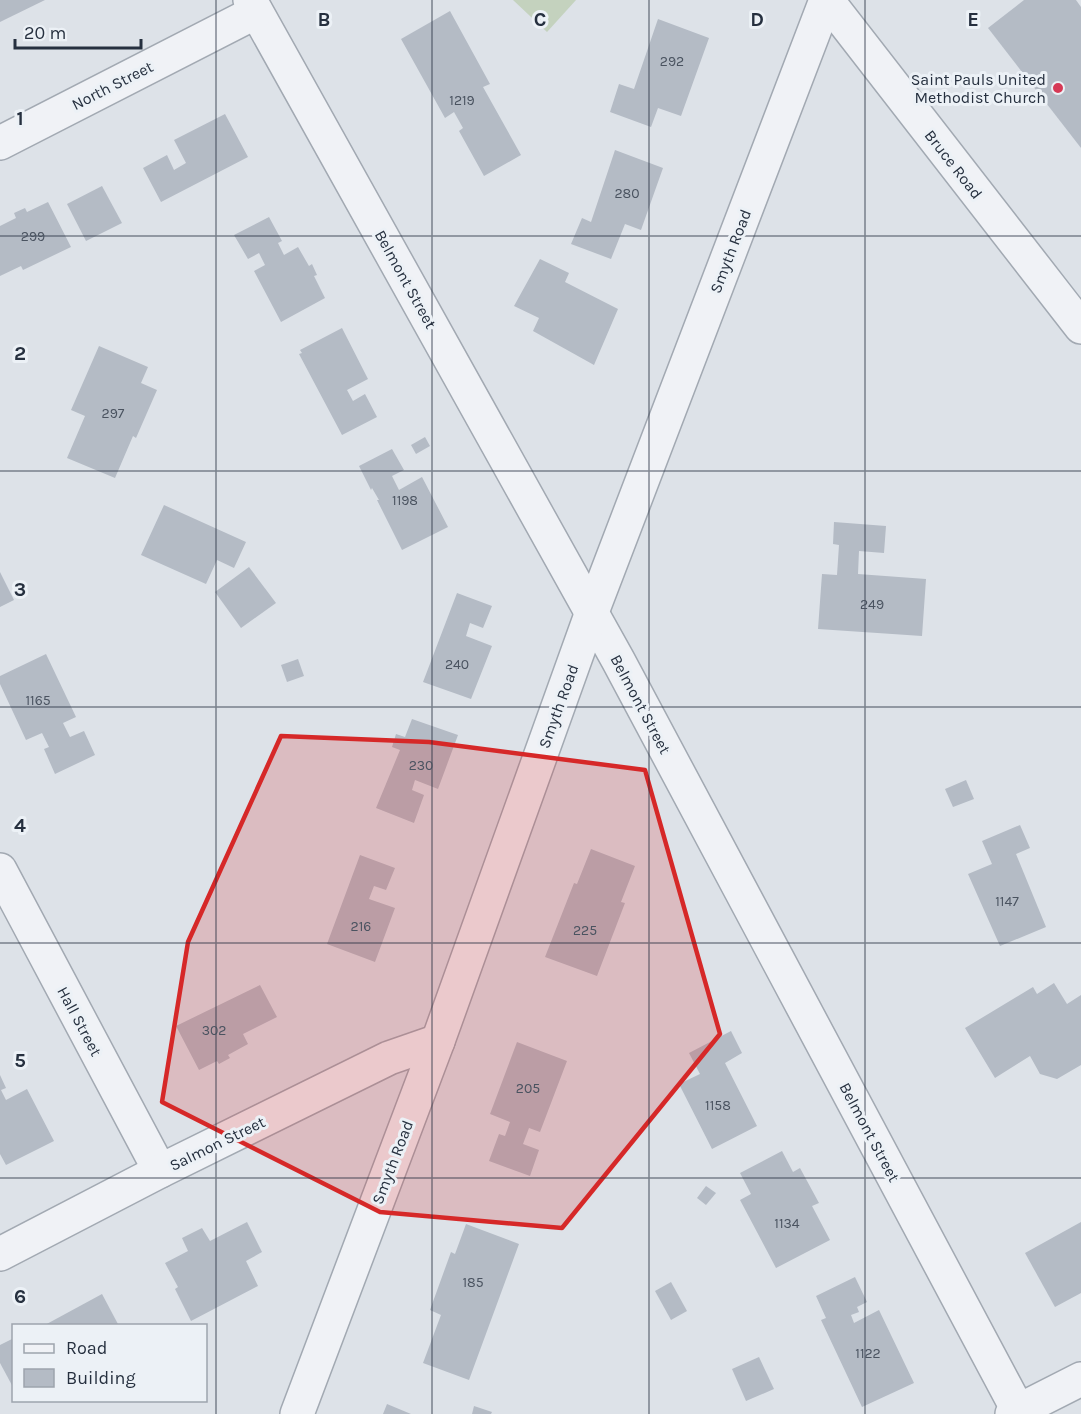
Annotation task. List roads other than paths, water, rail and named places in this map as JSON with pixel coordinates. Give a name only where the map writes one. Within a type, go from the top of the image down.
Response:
[{"type":"street","name":"Bruce Road","points":[[826,0],[1081,327]]},
{"type":"street","name":"Smyth Road","points":[[297,1414],[438,1041],[592,612],[826,0]]},
{"type":"street","name":"Belmont Street","points":[[254,6],[592,612],[1016,1413]]},
{"type":"street","name":"North Street","points":[[0,143],[254,6]]},
{"type":"street","name":"Hall Street","points":[[0,870],[160,1171]]},
{"type":"street","name":"Salmon Street","points":[[0,1254],[160,1171],[389,1058],[438,1041]]},
{"type":"street","points":[[1016,1413],[1081,1379]]},
{"type":"place","name":"Saint Pauls United Methodist Church","points":[[1058,88]]}]
